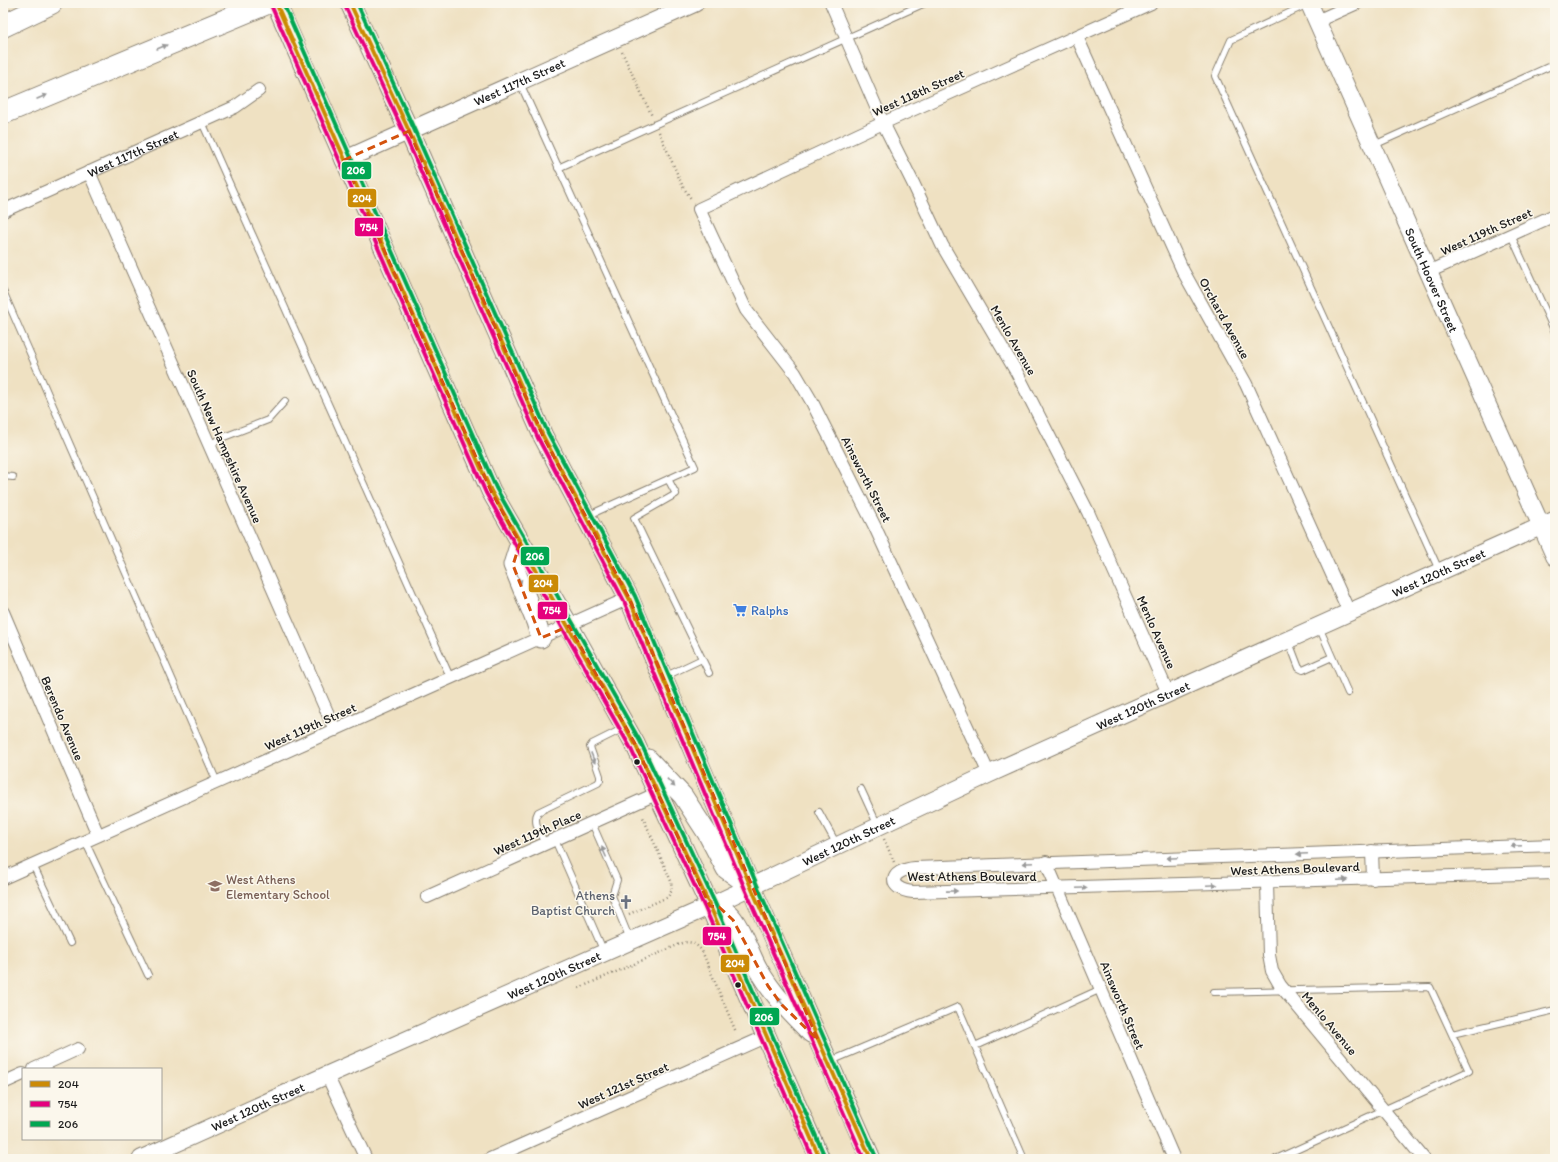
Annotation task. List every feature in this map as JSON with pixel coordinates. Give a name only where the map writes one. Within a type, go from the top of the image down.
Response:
[{"type":"highway","points":[[3,26],[51,3]]},
{"type":"highway","points":[[3,113],[267,3]]},
{"type":"main road","points":[[276,3],[491,491],[635,744],[710,906],[820,1159]]},
{"type":"main road","points":[[350,3],[409,131],[543,436],[629,598],[751,887],[871,1159]]},
{"type":"main road","points":[[520,543],[513,565],[541,638]]},
{"type":"main road","points":[[635,744],[683,796],[707,833],[726,869],[751,887]]},
{"type":"main road","points":[[710,906],[719,907],[733,920],[757,969],[768,986],[782,1005],[818,1040]]},
{"type":"street","name":"West 117th Street","points":[[344,160],[695,3]]},
{"type":"street","name":"Menlo Avenue","points":[[831,3],[883,123],[942,245],[1017,373],[1085,505],[1168,693]]},
{"type":"street","name":"West 118th Street","points":[[699,209],[883,123],[1151,3]]},
{"type":"street","name":"South Hoover Street","points":[[1309,3],[1428,272],[1548,523],[1555,558]]},
{"type":"street","points":[[1317,21],[1357,3]]},
{"type":"street","name":"Orchard Avenue","points":[[1077,37],[1183,271],[1246,384],[1349,612]]},
{"type":"street","name":"West 117th Street","points":[[3,210],[235,107],[259,90]]},
{"type":"street","name":"South New Hampshire Avenue","points":[[89,172],[334,730]]},
{"type":"street","name":"Ainsworth Street","points":[[699,209],[746,310],[795,373],[812,402],[875,527],[989,774]]},
{"type":"street","name":"West 119th Street","points":[[1428,272],[1555,215]]},
{"type":"street","name":"West 120th Street","points":[[141,1159],[710,906],[989,774],[1548,523]]},
{"type":"street","name":"West 119th Street","points":[[3,878],[451,679],[629,598]]},
{"type":"street","name":"Berendo Avenue","points":[[3,612],[98,835]]},
{"type":"street","name":"West 119th Place","points":[[427,897],[658,793]]},
{"type":"street","name":"West Athens Boulevard","points":[[1555,845],[906,868],[898,872],[895,876],[895,881],[897,887],[902,891],[908,892],[1555,874]]},
{"type":"street","points":[[1372,852],[1373,879]]},
{"type":"street","name":"Ainsworth Street","points":[[1046,862],[1174,1159]]},
{"type":"street","name":"Menlo Avenue","points":[[1266,883],[1272,971],[1280,985],[1424,1159]]},
{"type":"street","name":"West 121st Street","points":[[490,1159],[767,1036]]},
{"type":"street","points":[[36,1068],[78,1049]]},
{"type":"street","points":[[3,1083],[22,1074]]},
{"type":"street","points":[[327,1075],[366,1159]]},
{"type":"lane","points":[[558,168],[925,3]]},
{"type":"lane","points":[[1309,3],[1231,40],[1215,76],[1440,571]]},
{"type":"lane","points":[[1373,145],[1555,64]]},
{"type":"lane","points":[[520,82],[695,468],[586,517]]},
{"type":"lane","points":[[202,122],[451,679]]},
{"type":"lane","points":[[1511,235],[1555,332]]},
{"type":"lane","points":[[3,291],[217,782]]},
{"type":"lane","points":[[209,445],[224,437],[268,420],[284,401]]},
{"type":"lane","points":[[3,476],[13,477]]},
{"type":"lane","points":[[668,480],[676,494],[634,518],[709,672]]},
{"type":"lane","points":[[1319,625],[1348,693]]},
{"type":"lane","points":[[1288,639],[1299,668],[1303,670],[1332,657]]},
{"type":"lane","points":[[663,678],[702,659]]},
{"type":"lane","points":[[604,953],[550,842],[535,821],[535,816],[538,812],[598,783],[600,776],[590,747],[592,744],[625,728]]},
{"type":"lane","points":[[861,789],[878,827]]},
{"type":"lane","points":[[819,812],[837,847]]},
{"type":"lane","points":[[592,823],[617,880],[612,896],[630,942]]},
{"type":"lane","points":[[85,841],[148,975]]},
{"type":"lane","points":[[33,864],[70,943]]},
{"type":"lane","points":[[1214,992],[1430,987],[1469,1071],[1276,1159]]},
{"type":"lane","points":[[975,1046],[1101,989]]},
{"type":"lane","points":[[829,1062],[958,1007],[1024,1159]]},
{"type":"lane","points":[[1452,1034],[1555,1010]]},
{"type":"path","points":[[624,916],[668,897],[672,890],[671,881],[642,815]]},
{"type":"path","points":[[878,827],[898,872]]},
{"type":"path","points":[[579,988],[680,944],[690,942],[699,947],[702,951],[736,1032]]},
{"type":"highlighted area","points":[[409,131],[543,436],[629,598],[818,1040],[782,1005],[768,986],[733,920],[719,907],[710,906],[635,744],[569,626],[541,638],[513,565],[520,543],[491,491],[344,160]]},
{"type":"transit line","name":"204","points":[[276,3],[491,491],[635,744],[710,906],[820,1159]]},
{"type":"transit line","name":"206","points":[[283,3],[496,488],[640,741],[715,903],[825,1157]]},
{"type":"transit line","name":"204","points":[[350,3],[409,131],[543,436],[629,598],[751,887],[871,1159]]},
{"type":"transit line","name":"206","points":[[357,3],[548,433],[635,596],[757,885],[876,1157]]},
{"type":"transit line","name":"754","points":[[271,5],[486,493],[630,747],[705,908],[813,1159]]},
{"type":"transit line","name":"754","points":[[345,6],[404,133],[538,438],[624,601],[745,889],[864,1159]]},
{"type":"place","name":"Ralphs","points":[[740,610]]},
{"type":"place","name":"West Athens Elementary School","points":[[215,886]]},
{"type":"place","name":"Athens Baptist Church","points":[[626,902]]}]
